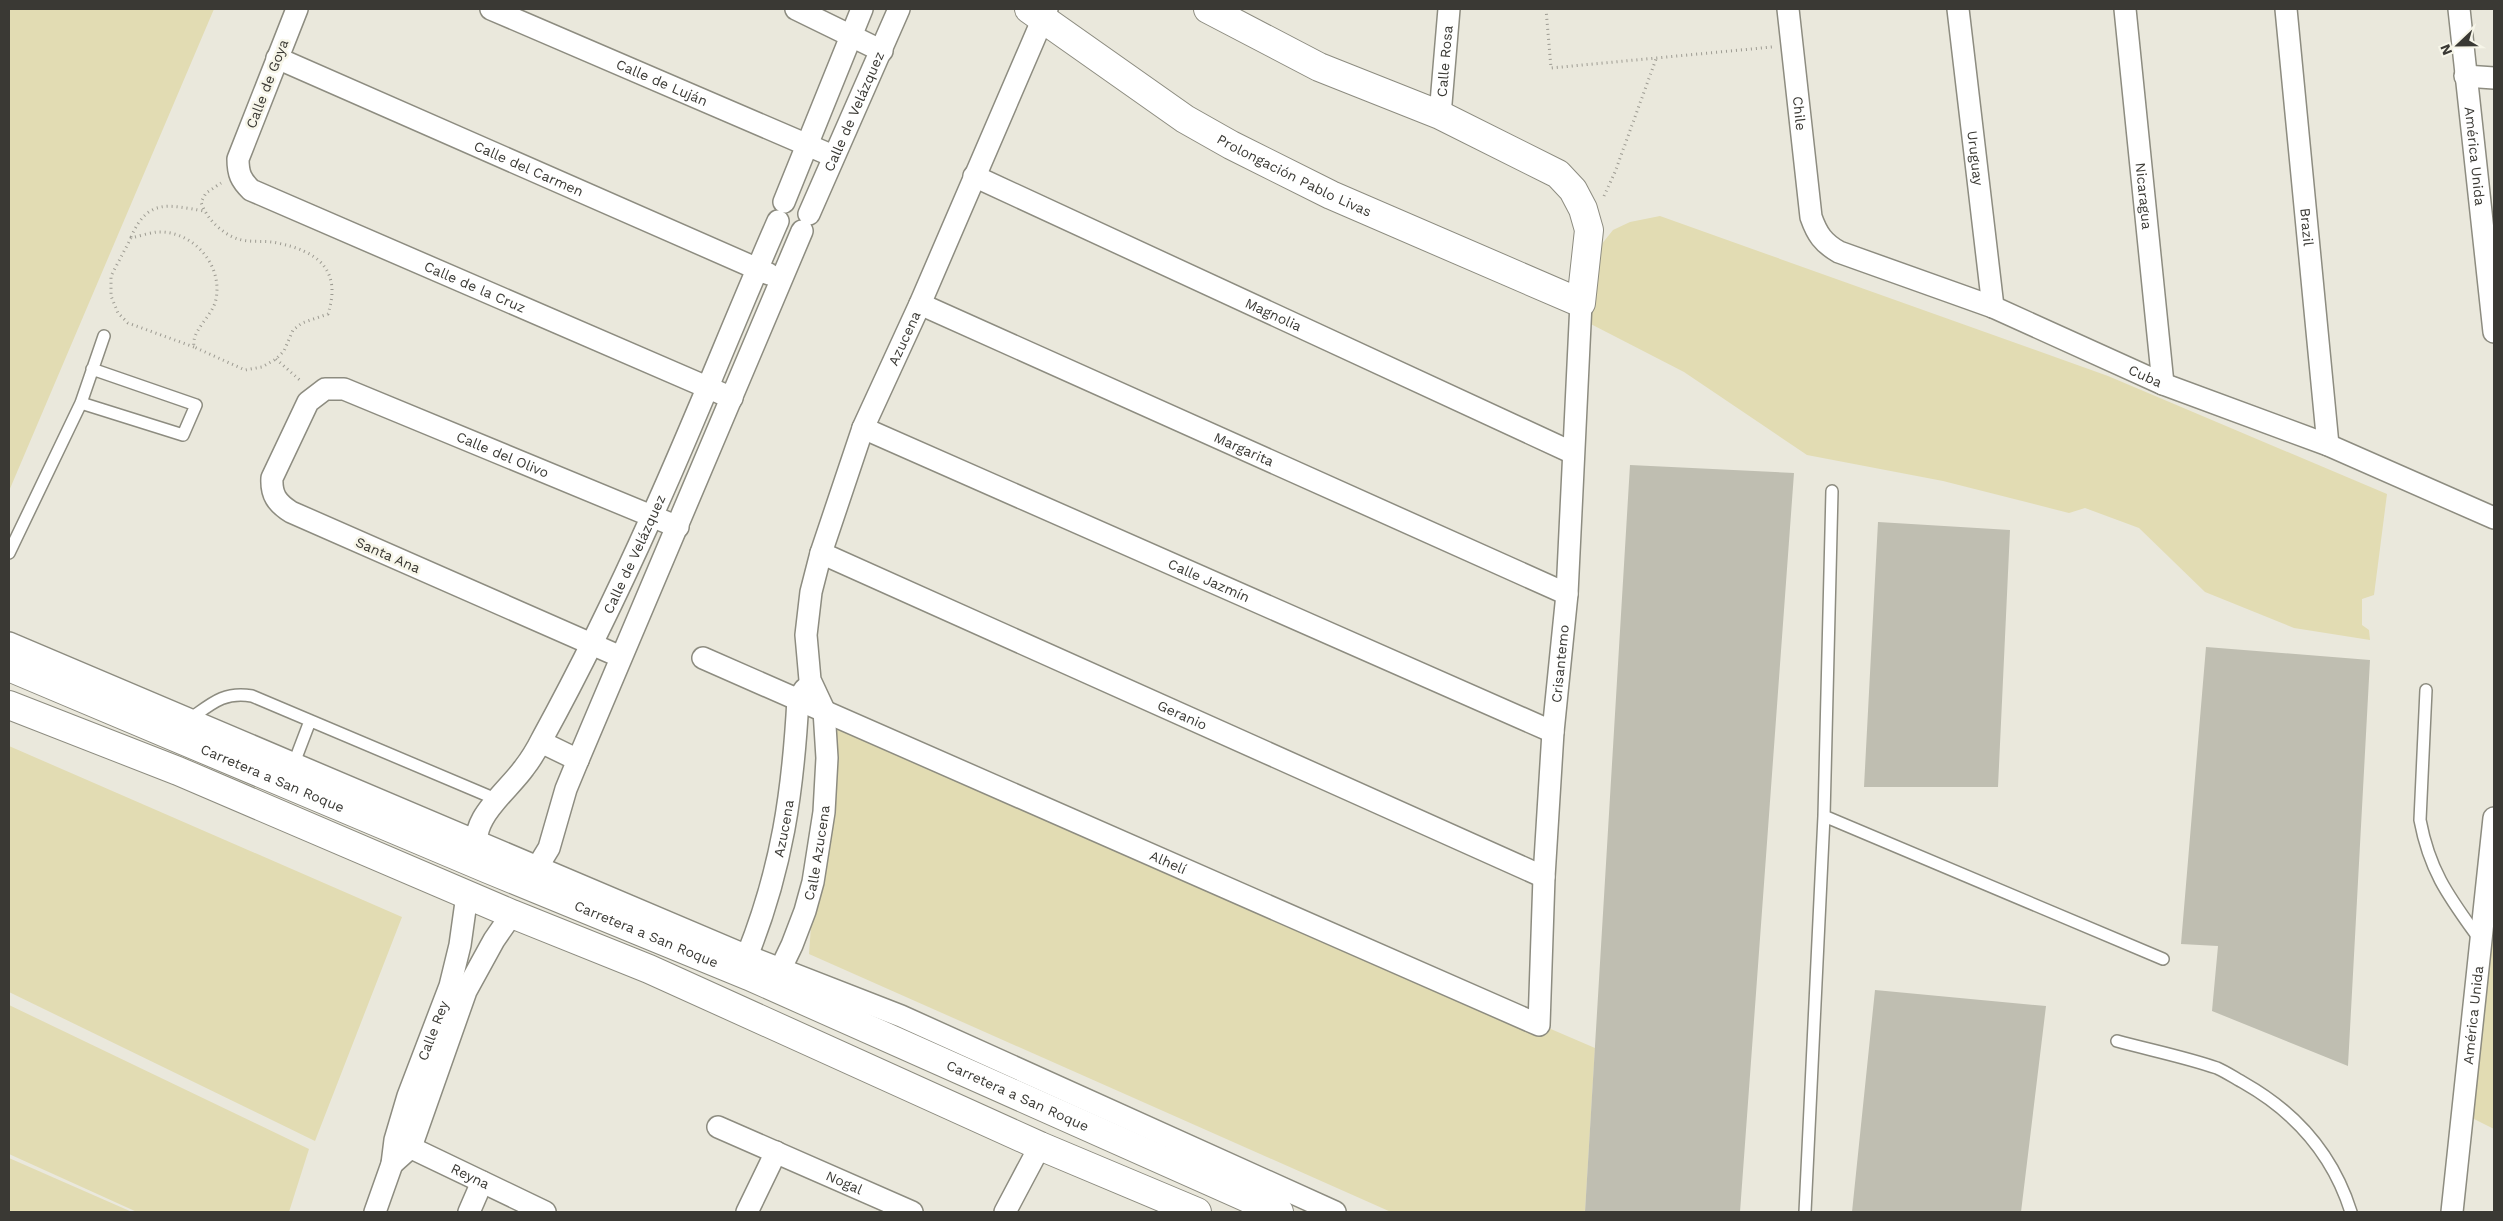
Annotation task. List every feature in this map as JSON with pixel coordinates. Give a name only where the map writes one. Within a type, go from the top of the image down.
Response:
[{"type":"main road","points":[[1208,9],[1319,67],[1440,115],[1558,174],[1573,190],[1589,230],[1580,303]]},
{"type":"main road","name":"Prolongación Pablo Livas","points":[[1039,12],[1186,119],[1232,145],[1332,195],[1580,303]]},
{"type":"main road","name":"Carretera a San Roque","points":[[9,667],[502,877],[760,974],[960,1070],[1279,1212]]},
{"type":"main road","points":[[9,705],[178,771],[512,914],[649,969],[832,1050],[1040,1146],[1196,1212]]},
{"type":"main road","points":[[395,863],[478,883],[502,877],[534,910],[579,940]]},
{"type":"main road","points":[[649,969],[712,987],[760,974],[767,1002],[782,1016],[832,1050]]},
{"type":"main road","points":[[960,1070],[993,1097],[1040,1146],[1084,1145],[1144,1152]]},
{"type":"street","name":"Calle de Goya","points":[[238,165],[297,9]]},
{"type":"street","name":"Calle de Luján","points":[[491,9],[833,156]]},
{"type":"street","points":[[796,9],[852,35],[886,41]]},
{"type":"street","name":"Calle de Velázquez","points":[[475,841],[479,826],[525,768],[541,742],[592,645],[653,515],[781,212],[862,9]]},
{"type":"street","points":[[867,9],[886,41]]},
{"type":"street","name":"Calle de Velázquez","points":[[538,866],[549,848],[578,760],[621,657],[678,527],[833,156],[899,9]]},
{"type":"street","name":"Calle Rosa","points":[[1440,115],[1449,9]]},
{"type":"street","name":"Chile","points":[[1788,9],[1811,217]]},
{"type":"street","name":"Uruguay","points":[[1958,9],[1993,307]]},
{"type":"street","name":"Nicaragua","points":[[2125,9],[2163,384]]},
{"type":"street","name":"Brazil","points":[[2286,9],[2328,445]]},
{"type":"street","name":"América Unida","points":[[2463,10],[2465,76],[2485,161],[2494,332]]},
{"type":"street","name":"Azucena","points":[[824,710],[810,680],[806,635],[811,592],[821,553],[863,428],[920,304],[974,176],[1039,12]]},
{"type":"street","name":"Calle del Carmen","points":[[277,58],[757,268],[780,280]]},
{"type":"street","points":[[2465,76],[2494,78]]},
{"type":"street","name":"Calle de la Cruz","points":[[238,165],[242,181],[251,190],[732,398]]},
{"type":"street","name":"Magnolia","points":[[974,176],[1573,453]]},
{"type":"street","name":"Cuba","points":[[1811,217],[1819,237],[1839,252],[1993,307],[2163,384],[2328,445],[2494,518]]},
{"type":"street","name":"Crisantemo","points":[[1538,1025],[1544,877],[1553,732],[1567,594],[1580,303]]},
{"type":"street","name":"Margarita","points":[[920,304],[1567,594]]},
{"type":"street","name":"Calle del Olivo","points":[[320,392],[344,389],[653,515],[678,527]]},
{"type":"street","name":"Santa Ana","points":[[320,392],[308,402],[272,478],[272,489],[280,505],[291,512],[621,657]]},
{"type":"street","name":"Calle Jazmín","points":[[863,428],[1553,732]]},
{"type":"street","name":"Geranio","points":[[821,553],[1544,877]]},
{"type":"street","points":[[9,643],[538,866],[760,974],[901,1016],[1334,1212]]},
{"type":"street","name":"Alhelí","points":[[702,658],[1538,1025]]},
{"type":"street","name":"Azucena","points":[[760,974],[775,874],[790,807],[798,699],[810,680]]},
{"type":"street","name":"Calle Azucena","points":[[760,974],[802,919],[814,874],[824,812],[827,758],[824,710]]},
{"type":"street","points":[[541,742],[578,760]]},
{"type":"street","name":"América Unida","points":[[2452,1212],[2494,818]]},
{"type":"street","points":[[475,841],[481,858],[502,877],[538,866]]},
{"type":"street","name":"Calle Rey","points":[[458,989],[460,946],[467,895]]},
{"type":"street","name":"Calle Rey","points":[[375,1212],[392,1164],[403,1144],[458,989],[512,914]]},
{"type":"street","name":"Nogal","points":[[718,1127],[912,1212]]},
{"type":"street","name":"Reyna","points":[[403,1144],[545,1212]]},
{"type":"street","points":[[1005,1212],[1040,1146]]},
{"type":"street","points":[[747,1212],[776,1152]]},
{"type":"street","points":[[469,1212],[482,1182]]},
{"type":"lane","points":[[9,553],[81,403],[104,336]]},
{"type":"lane","points":[[81,403],[183,435],[196,405],[92,369]]},
{"type":"lane","points":[[1805,1212],[1824,816],[1832,491]]},
{"type":"lane","points":[[2426,690],[2420,820],[2424,841],[2432,866],[2443,889],[2481,942]]},
{"type":"lane","points":[[190,719],[214,701],[238,694],[252,696],[498,800]]},
{"type":"lane","points":[[294,763],[310,721]]},
{"type":"lane","points":[[1824,816],[2163,959]]},
{"type":"lane","points":[[2117,1041],[2218,1069],[2261,1093],[2293,1116],[2331,1166],[2351,1212]]},
{"type":"path","points":[[1546,9],[1551,68],[1772,48],[1771,38]]},
{"type":"path","points":[[1586,221],[1607,192],[1656,58]]},
{"type":"path","points":[[204,211],[169,205],[156,207],[144,214],[137,222],[111,276],[111,296],[118,312],[128,323],[194,347],[245,370],[262,367],[276,360],[284,352],[294,330],[302,323],[316,320],[328,314],[332,299],[333,282],[326,267],[308,252],[277,243],[238,239],[221,229],[204,211],[201,202],[206,193],[238,165]]},
{"type":"path","points":[[130,238],[159,232],[187,238],[197,245],[208,260],[216,276],[216,298],[211,314],[196,334],[194,347]]},
{"type":"path","points":[[276,360],[320,392]]},
{"type":"shaded area","points":[[9,9],[214,9],[9,491]]},
{"type":"shaded area","points":[[1660,216],[2108,376],[2387,494],[2374,595],[2362,599],[2362,625],[2369,630],[2370,640],[2294,628],[2205,592],[2139,528],[2085,508],[2069,513],[1943,481],[1807,455],[1684,372],[1583,320],[1597,250],[1613,230],[1630,222]]},
{"type":"shaded area","points":[[826,717],[1595,1048],[1585,1212],[1391,1212],[809,954]]},
{"type":"shaded area","points":[[9,746],[402,917],[315,1141],[9,992]]},
{"type":"shaded area","points":[[2494,821],[2494,1129],[2472,1118]]},
{"type":"shaded area","points":[[9,1005],[309,1149],[289,1212],[137,1212],[9,1154]]},
{"type":"shaded area","points":[[9,1158],[132,1212],[9,1212]]},
{"type":"building","points":[[1630,465],[1794,473],[1740,1212],[1585,1212]]},
{"type":"building","points":[[1878,522],[2010,530],[1998,787],[1864,787]]},
{"type":"building","points":[[2206,647],[2370,660],[2348,1066],[2212,1011],[2218,946],[2181,944]]},
{"type":"building","points":[[1875,990],[2046,1006],[2021,1212],[1852,1212]]}]
